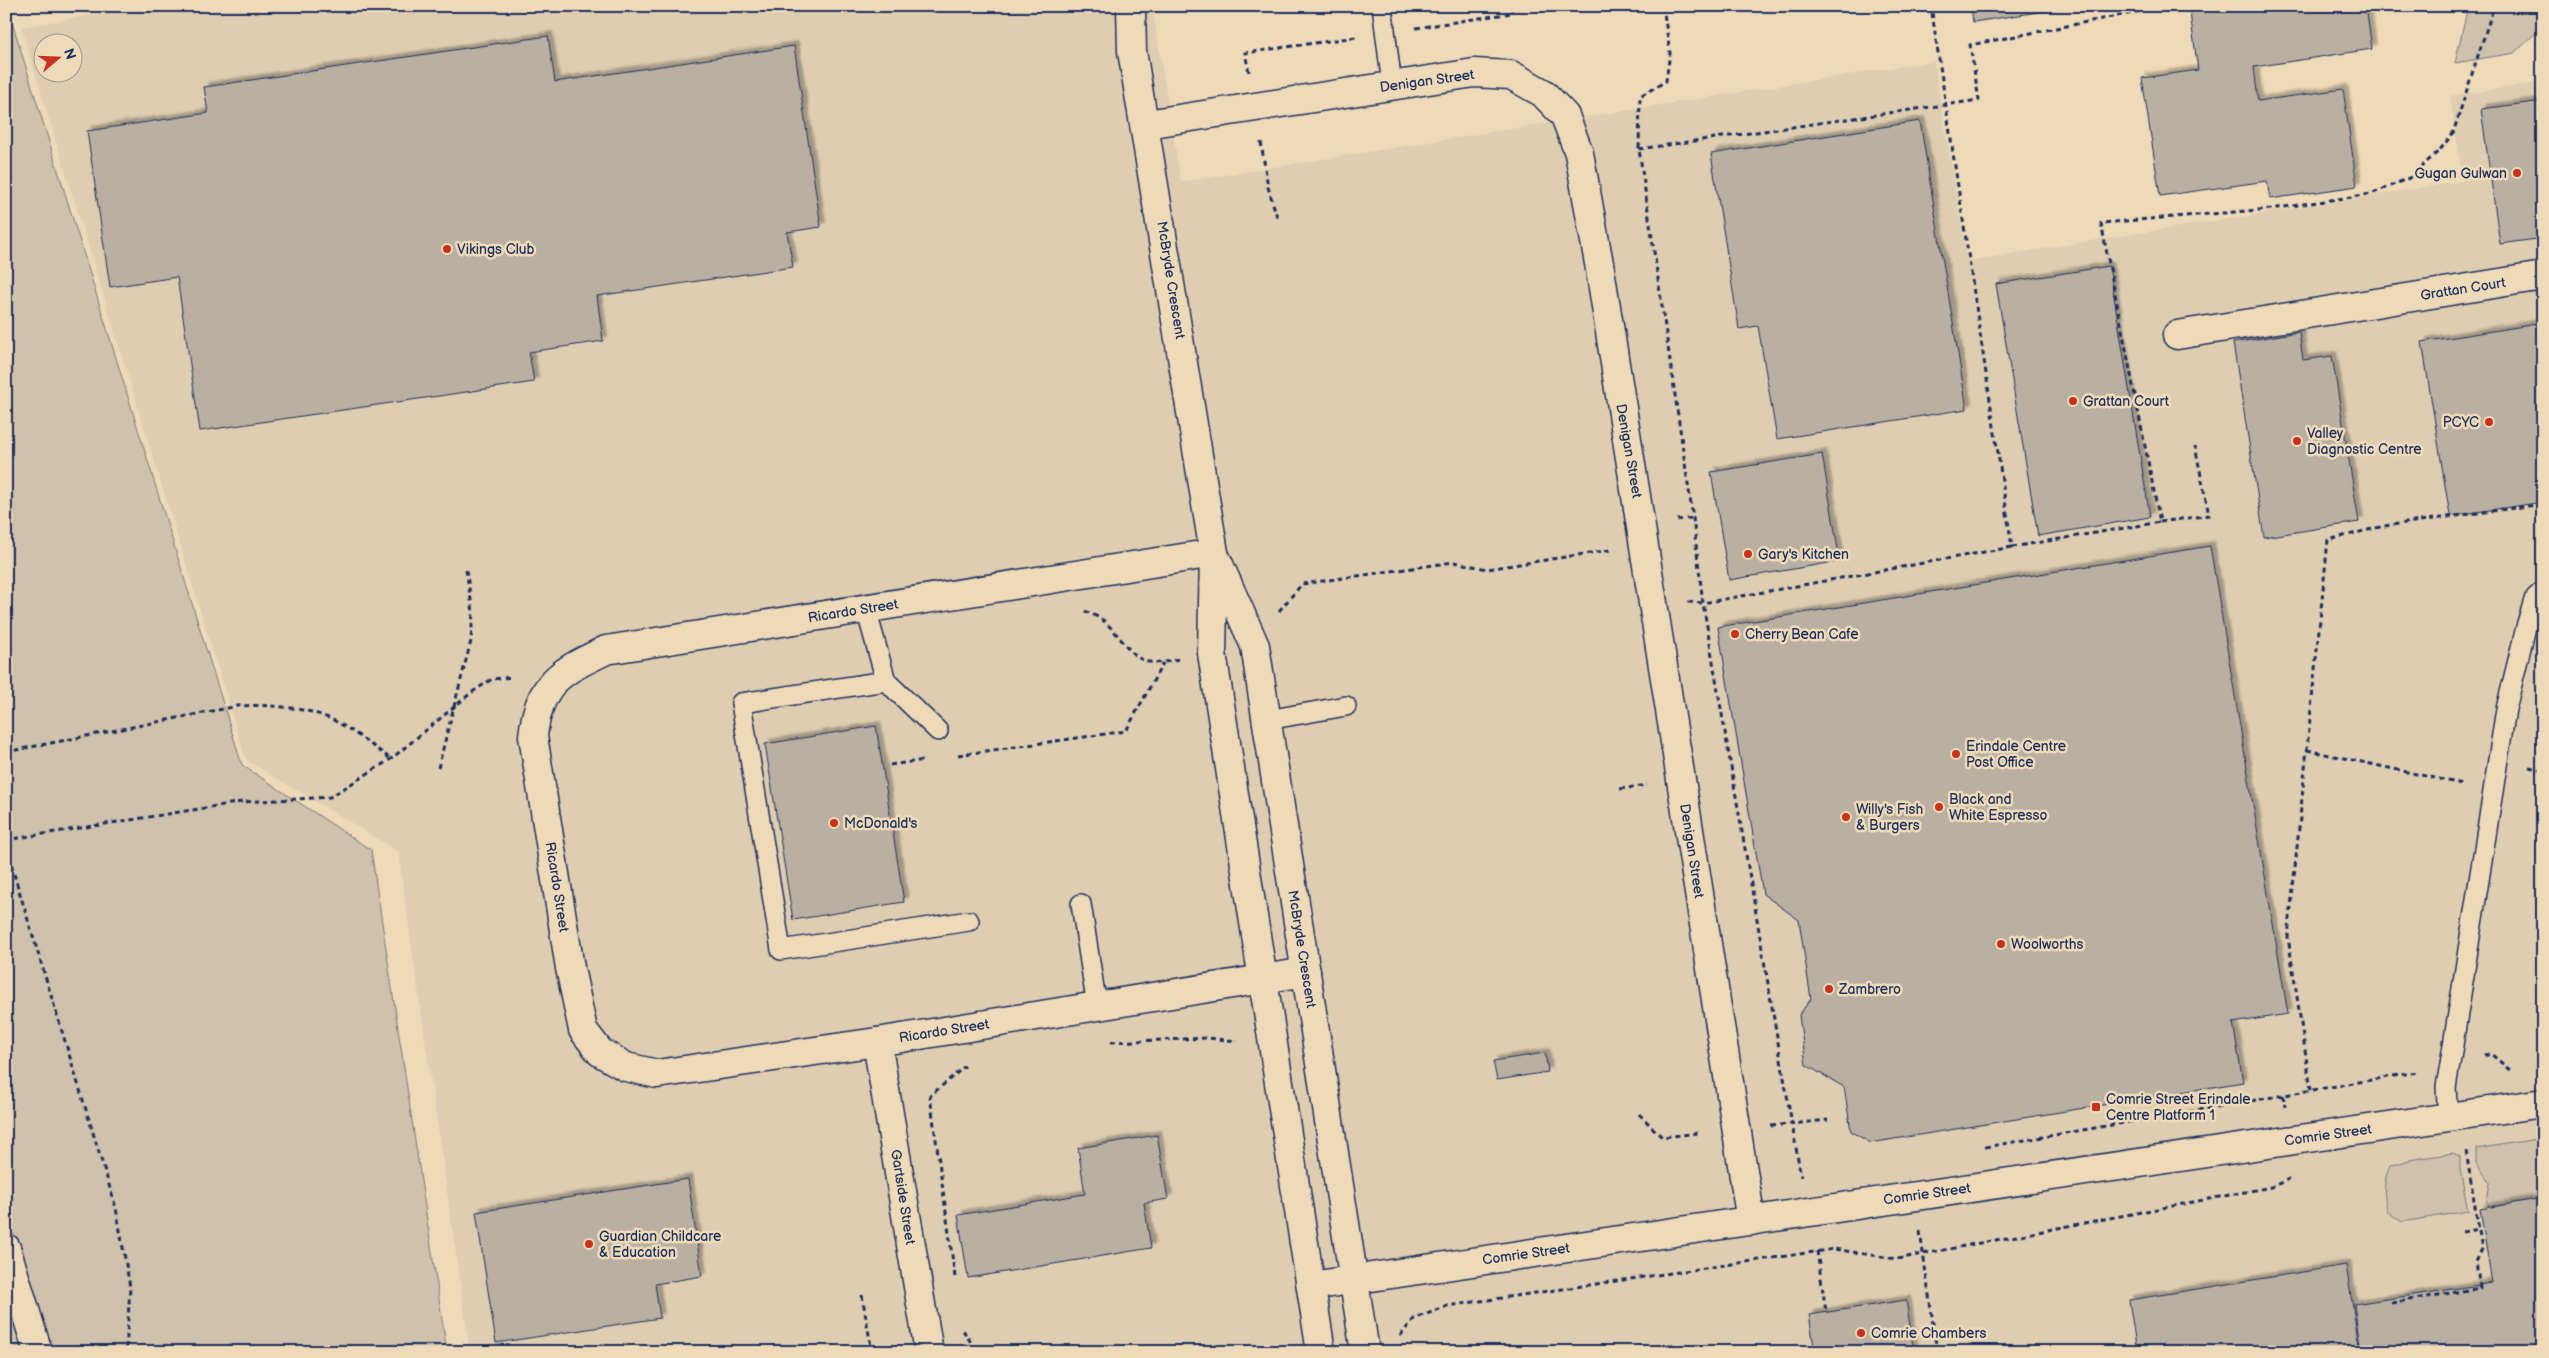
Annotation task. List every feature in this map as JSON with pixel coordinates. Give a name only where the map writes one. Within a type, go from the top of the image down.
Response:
[{"type":"street","name":"McBryde Crescent","points":[[1131,6],[1132,52],[1146,124],[1214,553],[1212,653],[1321,1352]]},
{"type":"street","name":"Denigan Street","points":[[1146,124],[1474,72],[1510,75],[1543,93],[1565,116],[1580,153],[1645,545],[1752,1221]]},
{"type":"street","name":"Grattan Court","points":[[2177,335],[2543,276]]},
{"type":"street","name":"McBryde Crescent","points":[[1214,553],[1255,646],[1365,1352]]},
{"type":"street","name":"Ricardo Street","points":[[1214,553],[606,650],[567,668],[547,688],[536,712],[533,736],[569,959],[583,1030],[600,1052],[626,1067],[656,1074],[877,1042],[1306,972]]},
{"type":"street","name":"Gartside Street","points":[[877,1042],[929,1352]]},
{"type":"street","name":"Comrie Street","points":[[1311,1286],[2543,1103]]},
{"type":"street","points":[[6,1248],[38,1352]]},
{"type":"lane","points":[[1382,6],[1392,85]]},
{"type":"lane","points":[[2448,1117],[2446,1087],[2506,709],[2527,623],[2536,597],[2543,591]]},
{"type":"lane","points":[[866,609],[886,681],[938,731]]},
{"type":"lane","points":[[886,681],[741,703],[781,950],[969,921]]},
{"type":"lane","points":[[1267,720],[1346,706]]},
{"type":"lane","points":[[1080,904],[1097,1007]]},
{"type":"path","points":[[1250,79],[1245,53],[1512,13],[1511,6]]},
{"type":"path","points":[[1663,6],[1670,53],[1666,81],[1640,96],[1639,149],[1694,518],[1703,603],[1801,1179],[1811,1178]]},
{"type":"path","points":[[1703,603],[2012,547],[1931,6]]},
{"type":"path","points":[[1639,149],[1979,100],[1970,45],[2158,8]]},
{"type":"path","points":[[1260,138],[1268,187],[1278,220]]},
{"type":"path","points":[[2160,522],[2209,515],[2195,446]]},
{"type":"path","points":[[2311,1090],[2288,937],[2328,540],[2384,526],[2543,504]]},
{"type":"path","points":[[1277,620],[1278,612],[1302,584],[1454,562],[1487,569],[1645,545]]},
{"type":"path","points":[[438,768],[470,641],[473,612],[466,570]]},
{"type":"path","points":[[1078,610],[1104,620],[1133,655],[1150,663],[1164,663],[1180,659]]},
{"type":"path","points":[[951,756],[1126,731],[1164,663]]},
{"type":"path","points":[[6,840],[242,802],[330,797],[391,759],[455,706],[492,680],[520,676],[530,682],[543,697]]},
{"type":"path","points":[[6,752],[238,706],[265,704],[285,707],[332,720],[391,759]]},
{"type":"path","points":[[2307,750],[2464,784],[2470,754],[2543,770]]},
{"type":"path","points":[[890,765],[933,758]]},
{"type":"path","points":[[1620,789],[1652,784]]},
{"type":"path","points":[[6,848],[116,1208],[130,1288],[126,1352]]},
{"type":"path","points":[[1109,1042],[1207,1038],[1243,1041]]},
{"type":"path","points":[[1978,1148],[2408,1075],[2491,1054],[2514,1074]]},
{"type":"path","points":[[956,1283],[930,1096],[963,1066],[973,1064]]},
{"type":"path","points":[[2391,1303],[2480,1288],[2476,1262],[2482,1249],[2466,1148],[2456,1149]]},
{"type":"path","points":[[1398,1338],[1414,1319],[1447,1306],[1834,1249],[1897,1259],[2271,1187],[2297,1176]]},
{"type":"path","points":[[1914,1196],[1937,1352]]},
{"type":"path","points":[[2462,1232],[2479,1229]]},
{"type":"path","points":[[1817,1251],[1826,1312]]},
{"type":"path","points":[[862,1296],[872,1352]]},
{"type":"path","points":[[962,1321],[963,1331],[977,1352]]},
{"type":"shaded area","points":[[7,6],[242,765],[371,850],[447,1352],[6,1352]]},
{"type":"shaded area","points":[[145,6],[1152,6],[1181,182],[1934,61],[1967,261],[2463,181],[2450,96],[2543,82],[2543,1352],[470,1352],[398,851],[246,760],[38,82],[82,82],[82,32],[32,32],[32,63],[21,27]]},
{"type":"shaded area","points":[[2468,6],[2543,6],[2543,26],[2515,53],[2455,63]]},
{"type":"shaded area","points":[[2543,1138],[2543,1198],[2489,1207],[2487,1200],[2490,1183],[2476,1162],[2476,1149]]},
{"type":"shaded area","points":[[2454,1153],[2460,1157],[2460,1169],[2468,1211],[2402,1222],[2388,1212],[2384,1189],[2390,1166],[2409,1160]]},
{"type":"building","points":[[1971,6],[2078,6],[1973,22]]},
{"type":"building","points":[[2189,6],[2366,6],[2372,49],[2254,67],[2258,101],[2343,89],[2357,186],[2270,199],[2267,181],[2160,196],[2142,78],[2198,70]]},
{"type":"building","name":"Vikings Club","points":[[548,36],[555,82],[794,46],[821,227],[787,232],[793,267],[597,296],[603,341],[529,352],[534,382],[200,431],[177,277],[110,287],[87,131],[208,113],[204,87]]},
{"type":"building","name":"Gugan Gulwan","points":[[2543,101],[2543,238],[2500,244],[2481,109]]},
{"type":"building","points":[[1920,121],[1967,409],[1777,439],[1758,326],[1739,329],[1711,154]]},
{"type":"building","name":"Grattan Court","points":[[2109,266],[2150,517],[2038,536],[1996,284]]},
{"type":"building","name":"PCYC","points":[[2543,323],[2543,502],[2450,516],[2422,342]]},
{"type":"building","name":"Valley Diagnostic Centre","points":[[2299,332],[2303,360],[2332,356],[2359,522],[2264,537],[2233,343]]},
{"type":"building","points":[[1822,454],[1840,561],[1729,580],[1711,472]]},
{"type":"building","points":[[2210,546],[2288,1014],[2233,1023],[2243,1082],[1870,1143],[1851,1131],[1844,1087],[1806,1065],[1799,1015],[1811,999],[1799,920],[1763,894],[1718,627]]},
{"type":"building","name":"McDonald's","points":[[876,726],[904,902],[793,920],[765,744]]},
{"type":"building","points":[[1545,1053],[1548,1072],[1497,1080],[1493,1061]]},
{"type":"building","points":[[1157,1135],[1168,1199],[1144,1203],[1151,1248],[968,1278],[958,1215],[1085,1194],[1078,1148]]},
{"type":"building","name":"Guardian Childcare & Education","points":[[688,1179],[702,1276],[655,1284],[660,1318],[496,1343],[476,1212]]},
{"type":"building","points":[[2543,1198],[2543,1352],[2361,1352],[2354,1304],[2492,1283],[2480,1209]]},
{"type":"building","points":[[2346,1265],[2360,1352],[2137,1352],[2129,1300]]},
{"type":"building","name":"Comrie Chambers","points":[[1906,1300],[1914,1352],[1815,1352],[1809,1315]]},
{"type":"place","name":"Gugan Gulwan","points":[[2517,173]]},
{"type":"place","name":"Vikings Club","points":[[447,249]]},
{"type":"place","name":"Grattan Court","points":[[2073,401]]},
{"type":"place","name":"PCYC","points":[[2489,422]]},
{"type":"place","name":"Valley Diagnostic Centre","points":[[2297,441]]},
{"type":"place","name":"Gary's Kitchen","points":[[1748,554]]},
{"type":"place","name":"Cherry Bean Cafe","points":[[1735,634]]},
{"type":"place","name":"Erindale Centre Post Office","points":[[1956,754]]},
{"type":"place","name":"Black and White Espresso","points":[[1939,807]]},
{"type":"place","name":"Willy's Fish & Burgers","points":[[1846,817]]},
{"type":"place","name":"McDonald's","points":[[834,823]]},
{"type":"place","name":"Woolworths","points":[[2001,944]]},
{"type":"place","name":"Zambrero","points":[[1829,989]]},
{"type":"place","name":"Comrie Street Erindale Centre Platform 1","points":[[2096,1107]]},
{"type":"place","name":"Guardian Childcare & Education","points":[[589,1244]]},
{"type":"place","name":"Comrie Chambers","points":[[1861,1333]]}]
